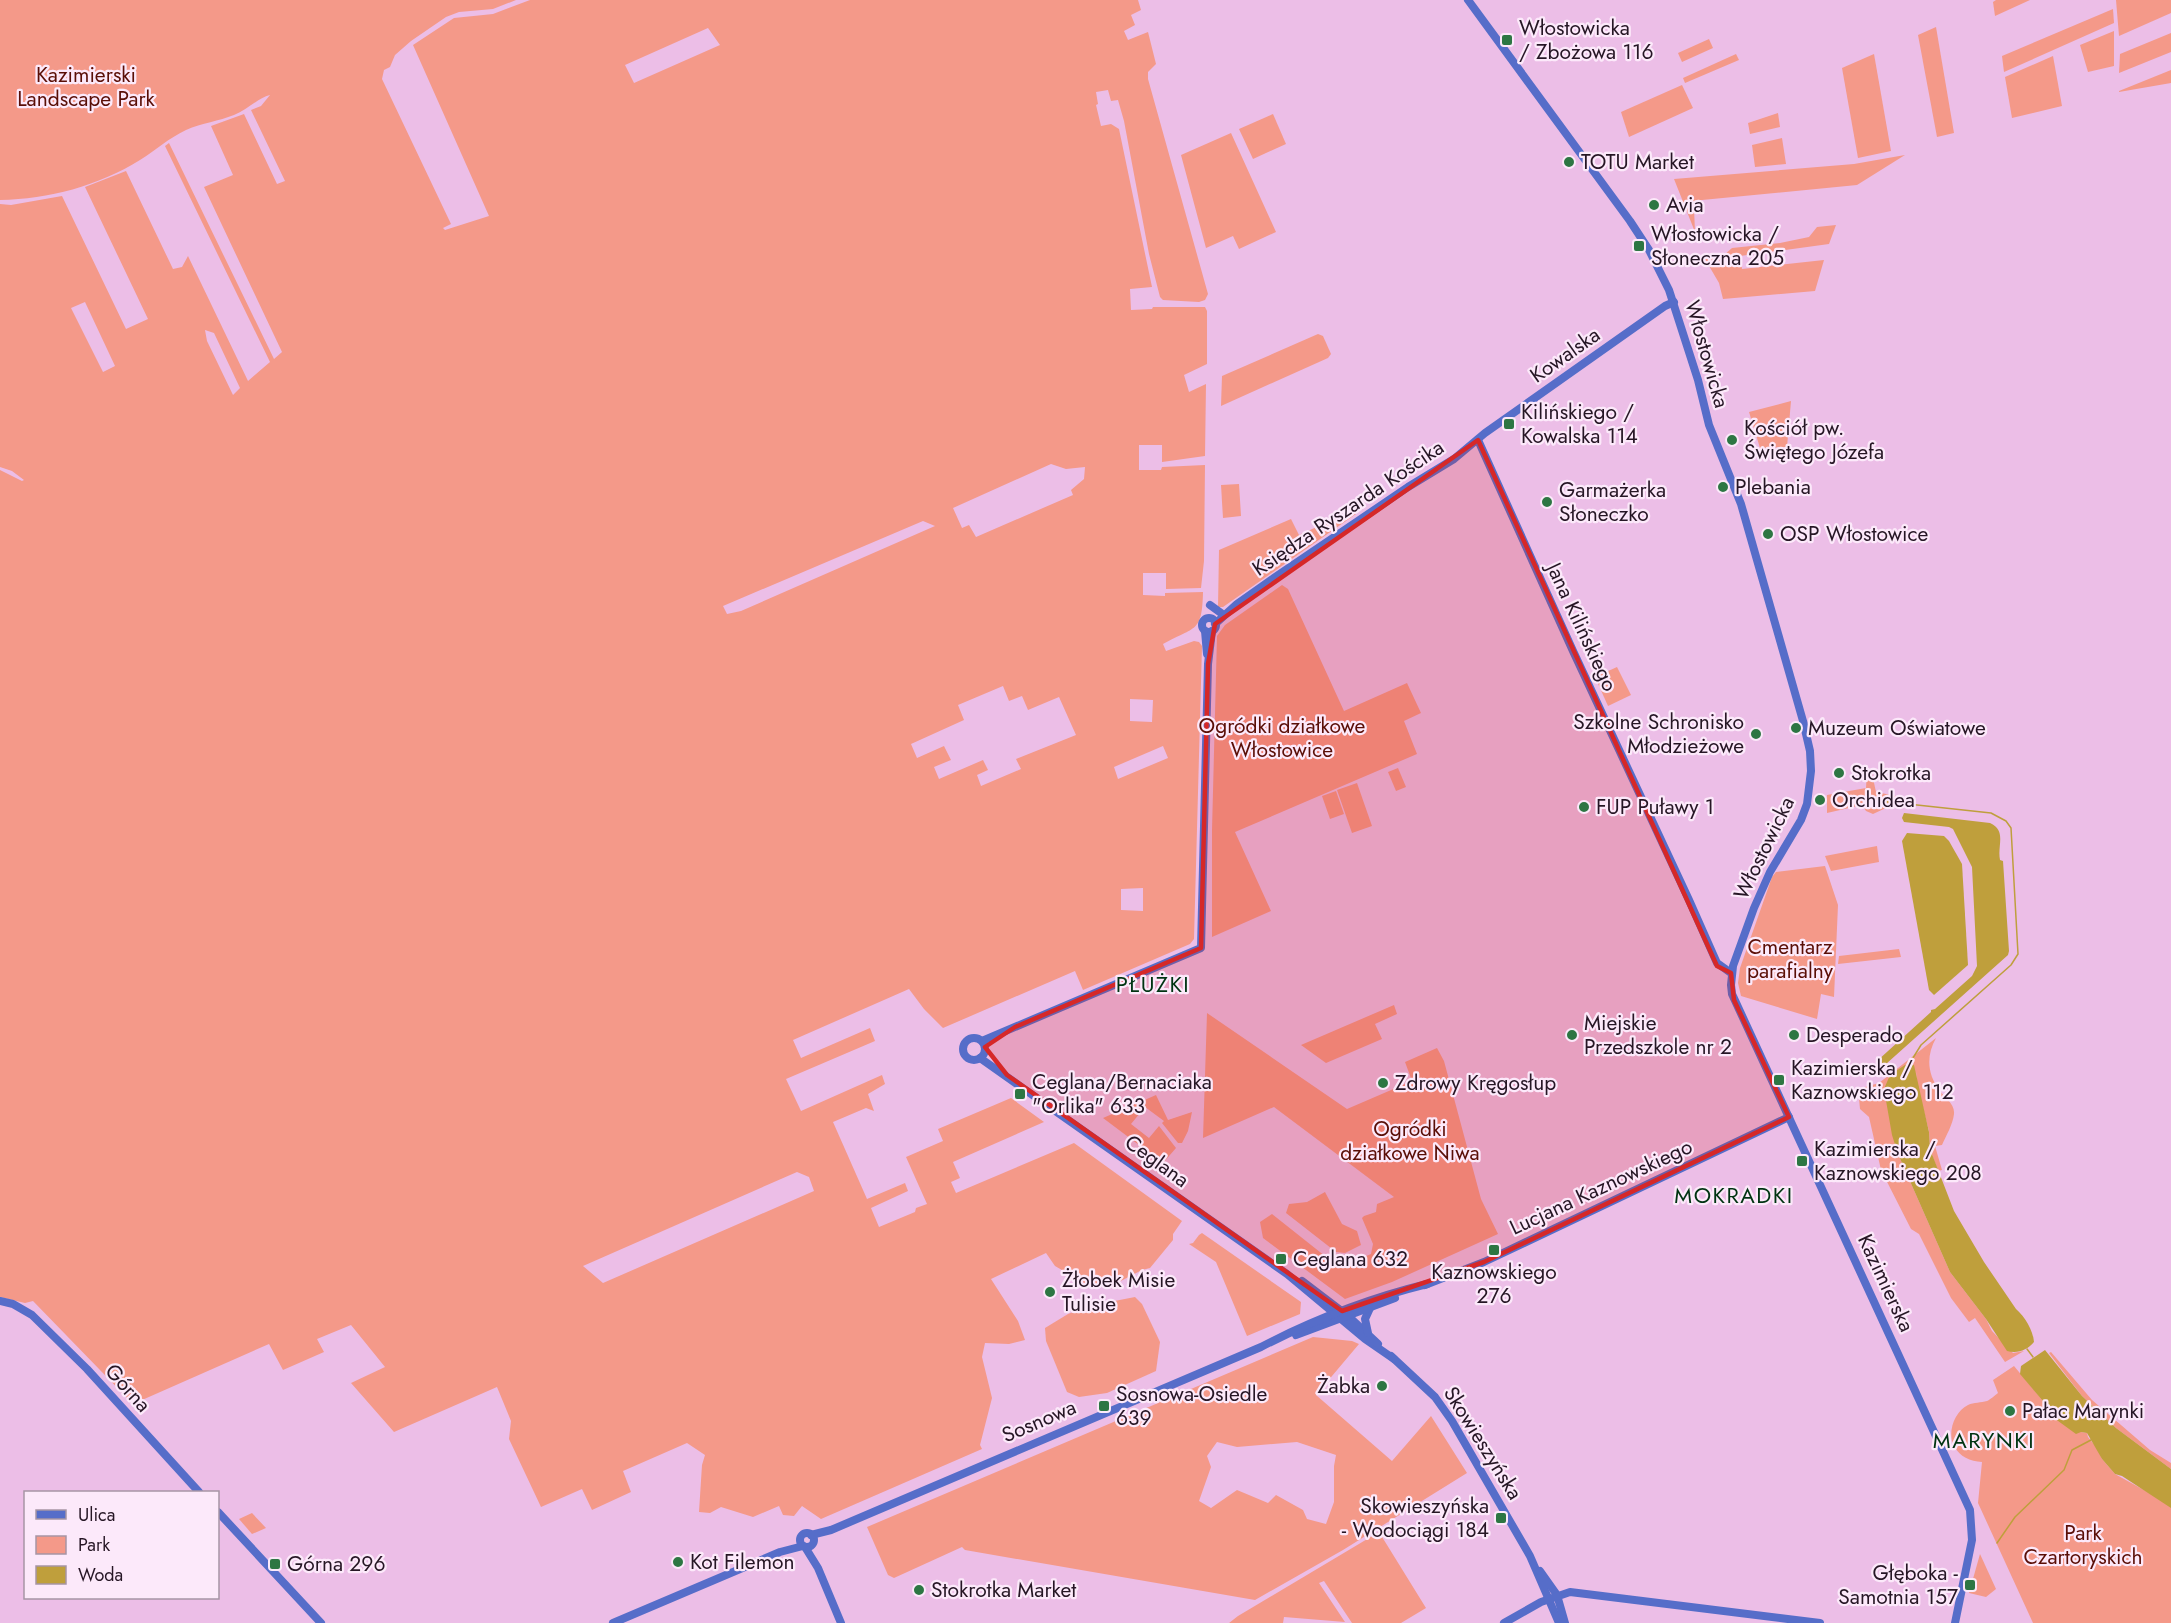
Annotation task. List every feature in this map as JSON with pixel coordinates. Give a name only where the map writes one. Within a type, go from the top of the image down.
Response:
[{"type":"street","name":"Włostowicka","points":[[1468,0],[1630,221],[1655,262],[1674,302],[1698,380],[1706,417],[1741,504],[1803,721],[1810,761],[1810,788],[1804,813],[1770,872],[1732,969]]},
{"type":"street","name":"Kowalska","points":[[1478,440],[1665,306],[1674,302]]},
{"type":"street","name":"Księdza Ryszarda Kościka","points":[[1211,626],[1221,613],[1408,487],[1454,459],[1478,440]]},
{"type":"street","name":"Jana Kilińskiego","points":[[1478,440],[1582,672],[1716,958],[1732,969]]},
{"type":"street","name":"Księdza Ryszarda Kościka","points":[[1211,626],[1237,604]]},
{"type":"street","points":[[1210,605],[1221,613]]},
{"type":"street","points":[[1208,664],[1205,641],[1211,626]]},
{"type":"street","points":[[1208,664],[1211,626]]},
{"type":"street","points":[[1195,636],[1205,641]]},
{"type":"street","name":"Ceglana","points":[[1208,664],[1201,948],[1015,1027],[983,1049],[1007,1075],[1287,1274],[1320,1302],[1342,1315]]},
{"type":"street","name":"Kazimierska","points":[[1732,969],[1731,985],[1734,1000],[1970,1510],[1972,1540],[1955,1623]]},
{"type":"street","name":"Lucjana Kaznowskiego","points":[[1342,1315],[1370,1308],[1484,1262],[1789,1118]]},
{"type":"street","name":"Ceglana","points":[[1287,1274],[1305,1283],[1342,1315]]},
{"type":"street","name":"Lucjana Kaznowskiego","points":[[1342,1315],[1394,1293],[1427,1284]]},
{"type":"street","name":"Górna","points":[[0,1301],[13,1304],[26,1311],[87,1369],[198,1491]]},
{"type":"street","points":[[1319,1320],[1323,1312],[1320,1302]]},
{"type":"street","points":[[1369,1335],[1365,1319],[1370,1308]]},
{"type":"street","name":"Sosnowa","points":[[1261,1347],[1319,1320],[1342,1315]]},
{"type":"street","name":"Sosnowa","points":[[613,1623],[1261,1347],[1342,1315]]},
{"type":"street","name":"Skowieszyńska","points":[[1342,1315],[1369,1335],[1435,1397],[1452,1421],[1554,1599]]},
{"type":"street","name":"Skowieszyńska","points":[[1342,1315],[1365,1339],[1394,1359]]},
{"type":"street","points":[[219,1513],[321,1623]]},
{"type":"street","points":[[807,1542],[842,1623]]},
{"type":"street","points":[[1504,1623],[1554,1599],[1588,1595],[1820,1623]]},
{"type":"street","points":[[1554,1599],[1559,1623]]},
{"type":"street","points":[[1554,1599],[1565,1623]]},
{"type":"highlighted area","points":[[1478,440],[1717,966],[1731,973],[1734,1000],[1789,1117],[1484,1262],[1342,1311],[1007,1075],[985,1047],[1015,1027],[1201,948],[1208,664],[1215,624]]},
{"type":"green space","name":"Kazimierski Landscape Park","points":[[0,0],[516,0],[493,9],[459,12],[446,17],[411,41],[395,55],[390,67],[384,70],[382,79],[451,224],[443,228],[445,230],[489,216],[413,45],[454,18],[493,14],[530,0],[1138,0],[1141,10],[1131,15],[1135,25],[1124,31],[1128,40],[1148,32],[1156,64],[1148,72],[1148,79],[1208,294],[1205,300],[1199,302],[1163,300],[1160,297],[1118,100],[1111,101],[1108,90],[1096,92],[1098,104],[1096,105],[1101,126],[1111,124],[1119,129],[1152,287],[1130,289],[1131,310],[1152,309],[1153,307],[1205,307],[1207,311],[1207,364],[1184,375],[1189,392],[1206,384],[1205,456],[1162,462],[1162,445],[1139,445],[1139,470],[1205,465],[1204,561],[1201,588],[1166,589],[1166,573],[1143,573],[1143,595],[1165,596],[1165,593],[1203,592],[1199,622],[1195,627],[1163,644],[1166,651],[1194,641],[1199,642],[1202,646],[1194,939],[1190,944],[1083,990],[1075,971],[943,1028],[924,1009],[909,989],[793,1040],[801,1058],[870,1028],[875,1041],[786,1079],[801,1111],[882,1075],[885,1084],[868,1094],[874,1111],[866,1108],[833,1122],[867,1199],[905,1183],[908,1191],[871,1208],[879,1227],[915,1212],[916,1208],[927,1204],[906,1157],[943,1141],[938,1129],[1011,1098],[1044,1122],[953,1162],[960,1178],[951,1182],[956,1193],[1074,1143],[1182,1221],[1173,1234],[1173,1240],[1150,1268],[1115,1284],[1093,1288],[1055,1266],[1046,1253],[991,1279],[1018,1321],[1025,1340],[1009,1344],[985,1343],[982,1357],[992,1398],[980,1445],[982,1449],[821,1519],[802,1506],[794,1516],[783,1515],[779,1506],[753,1517],[721,1507],[710,1513],[699,1512],[702,1465],[705,1455],[687,1443],[623,1471],[631,1492],[592,1510],[582,1489],[541,1507],[509,1439],[511,1421],[497,1387],[394,1432],[351,1383],[385,1367],[351,1325],[317,1339],[324,1352],[283,1370],[269,1344],[133,1404],[33,1301],[25,1303],[0,1297],[0,470],[24,480],[12,471],[0,467],[0,204],[11,205],[62,196],[126,329],[148,319],[85,187],[126,171],[173,269],[182,267],[188,256],[248,381],[270,362],[165,146],[169,143],[274,359],[282,352],[204,187],[233,175],[211,126],[244,114],[277,184],[285,181],[251,110],[261,106],[270,95],[234,115],[186,130],[124,169],[90,184],[55,194],[0,200]],"holes":[[[708,28],[720,45],[634,83],[625,65]],[[85,302],[115,366],[103,372],[71,308]],[[205,330],[214,333],[240,388],[233,395],[207,341]],[[1051,464],[1066,469],[1085,467],[1084,479],[1071,490],[1073,495],[976,537],[969,525],[962,528],[953,508]],[[923,521],[935,526],[741,611],[727,614],[723,606]],[[1003,686],[1009,701],[1022,696],[1028,710],[1059,697],[1076,735],[1016,759],[1021,769],[981,786],[977,775],[988,770],[983,760],[939,779],[934,767],[951,760],[944,746],[917,758],[911,744],[964,720],[958,705]],[[1130,699],[1153,700],[1152,722],[1130,721]],[[1163,746],[1168,758],[1118,779],[1114,767]],[[1143,888],[1143,911],[1121,910],[1121,889]],[[797,1172],[809,1177],[814,1191],[603,1283],[583,1266]]]},
{"type":"green space","points":[[1996,0],[2030,0],[1995,16],[1993,2]]},
{"type":"green space","points":[[2116,0],[2171,0],[2171,13],[2119,36]]},
{"type":"green space","points":[[2113,9],[2114,23],[2004,72],[2002,56]]},
{"type":"green space","points":[[1936,27],[1954,133],[1937,137],[1918,35]]},
{"type":"green space","points":[[2114,31],[2114,66],[2088,72],[2080,45]]},
{"type":"green space","points":[[2171,33],[2171,52],[2119,73],[2120,54]]},
{"type":"green space","points":[[1709,39],[1713,48],[1682,62],[1678,53]]},
{"type":"green space","points":[[1736,54],[1739,60],[1685,83],[1683,78]]},
{"type":"green space","points":[[1874,54],[1891,151],[1858,158],[1842,68]]},
{"type":"green space","points":[[2053,56],[2062,106],[2012,118],[2005,77]]},
{"type":"green space","points":[[2171,70],[2171,83],[2119,92],[2119,91]]},
{"type":"green space","points":[[1682,85],[1693,108],[1629,137],[1621,112]]},
{"type":"green space","points":[[1778,113],[1780,127],[1750,134],[1748,123]]},
{"type":"green space","points":[[1273,114],[1286,144],[1253,159],[1239,129]]},
{"type":"green space","points":[[1231,133],[1276,232],[1239,249],[1233,236],[1206,248],[1181,155]]},
{"type":"green space","points":[[1782,138],[1786,164],[1755,167],[1752,145]]},
{"type":"green space","points":[[1905,155],[1857,185],[1702,200],[1694,208],[1695,232],[1674,179],[1854,164]]},
{"type":"green space","points":[[1836,225],[1829,244],[1740,256],[1742,269],[1824,260],[1815,291],[1723,299],[1719,283],[1705,259],[1724,255],[1732,248],[1780,243],[1809,237],[1817,227]]},
{"type":"green space","points":[[1318,334],[1323,336],[1331,354],[1328,358],[1221,406],[1222,376]]},
{"type":"green space","points":[[1791,401],[1787,447],[1760,448],[1749,412]]},
{"type":"green space","points":[[1239,484],[1241,516],[1223,518],[1221,485]]},
{"type":"green space","points":[[1354,510],[1356,514],[1223,607],[1218,607],[1219,550],[1291,519],[1299,535]]},
{"type":"green space","name":"Ogródki działkowe Włostowice","points":[[1282,585],[1288,589],[1344,711],[1407,683],[1421,713],[1404,721],[1417,754],[1235,832],[1271,911],[1212,937],[1217,636],[1225,625]]},
{"type":"green space","points":[[1617,667],[1631,695],[1608,706],[1595,677]]},
{"type":"green space","points":[[1398,768],[1406,787],[1396,791],[1388,772]]},
{"type":"green space","points":[[1871,769],[1876,792],[1911,799],[1910,806],[1888,807],[1873,814],[1866,811],[1862,805],[1827,813],[1827,795],[1866,788],[1867,770]]},
{"type":"green space","points":[[1357,783],[1372,826],[1352,833],[1337,790]]},
{"type":"green space","points":[[1336,791],[1344,814],[1330,819],[1322,796]]},
{"type":"green space","points":[[1877,846],[1879,862],[1831,871],[1825,856]]},
{"type":"green space","name":"Cmentarz parafialny","points":[[1825,866],[1838,905],[1834,997],[1821,994],[1817,1019],[1741,996],[1738,983],[1740,968],[1772,877],[1776,872]]},
{"type":"green space","points":[[1899,949],[1901,957],[1838,964],[1839,956]]},
{"type":"green space","points":[[1394,1005],[1397,1014],[1375,1024],[1382,1039],[1326,1063],[1301,1045]]},
{"type":"green space","name":"Ogródki działkowe Niwa","points":[[1207,1013],[1347,1109],[1412,1081],[1405,1062],[1437,1048],[1444,1061],[1481,1199],[1498,1234],[1392,1282],[1345,1299],[1263,1238],[1260,1222],[1272,1214],[1335,1264],[1344,1265],[1371,1254],[1373,1244],[1362,1218],[1376,1212],[1377,1204],[1394,1197],[1274,1107],[1203,1138]]},
{"type":"green space","points":[[1936,1038],[1929,1058],[1930,1072],[1936,1085],[1954,1110],[1952,1122],[1942,1145],[1935,1146],[1942,1170],[1938,1171],[1930,1149],[1929,1131],[1917,1085],[1916,1072],[1898,1154],[1950,1272],[1986,1319],[1992,1331],[2013,1353],[2024,1351],[2005,1362],[1975,1318],[1969,1322],[1951,1298],[1919,1234],[1911,1229],[1881,1170],[1869,1117],[1860,1109],[1858,1089],[1879,1083]]},
{"type":"green space","points":[[1156,1095],[1168,1120],[1192,1112],[1188,1131],[1182,1143],[1178,1143],[1162,1123],[1164,1121],[1145,1107],[1131,1124],[1149,1138],[1159,1126],[1176,1148],[1163,1163],[1103,1118]]},
{"type":"green space","points":[[1325,1192],[1342,1224],[1357,1231],[1361,1245],[1345,1253],[1336,1252],[1286,1213],[1289,1204],[1307,1202]]},
{"type":"green space","points":[[1202,1233],[1301,1302],[1300,1314],[1247,1336],[1216,1262],[1189,1244],[1193,1243]]},
{"type":"green space","points":[[1135,1297],[1142,1304],[1160,1342],[1156,1371],[1107,1393],[1079,1397],[1067,1392],[1046,1341],[1045,1328],[1068,1314],[1089,1306]]},
{"type":"green space","points":[[1313,1337],[1352,1341],[1359,1344],[1316,1395],[1392,1461],[1431,1416],[1467,1473],[1343,1550],[1255,1600],[965,1550],[962,1547],[894,1578],[888,1575],[867,1527]],"holes":[[[1217,1442],[1237,1447],[1297,1442],[1336,1455],[1334,1502],[1326,1524],[1307,1519],[1303,1510],[1276,1495],[1268,1503],[1237,1490],[1211,1508],[1199,1501],[1211,1467],[1207,1456]]]},
{"type":"green space","points":[[2051,1352],[2092,1400],[2150,1450],[2171,1463],[2171,1469],[2116,1428],[2082,1396],[2049,1353]]},
{"type":"green space","name":"Park Czartoryskich","points":[[2014,1366],[2048,1407],[2054,1418],[2087,1433],[2102,1459],[2115,1474],[2171,1505],[2171,1623],[2033,1623],[1978,1503],[1982,1462],[1962,1456],[1954,1446],[1951,1435],[1953,1423],[1963,1408],[1973,1403],[1987,1401],[1998,1393],[1993,1380]]},
{"type":"green space","points":[[252,1513],[266,1528],[252,1534],[239,1519]]},
{"type":"green space","points":[[1379,1532],[1426,1608],[1401,1623],[1352,1623],[1324,1581],[1319,1583],[1345,1622],[1284,1617],[1283,1623],[1229,1623],[1238,1616]]},
{"type":"green space","points":[[1980,1554],[1996,1589],[1986,1597],[1969,1593]]},
{"type":"water","points":[[1904,813],[1990,823],[1995,826],[2000,834],[1999,854],[2000,860],[2003,861],[2009,951],[2008,955],[1886,1064],[1879,1065],[1877,1061],[1931,1010],[1972,976],[1977,966],[1972,867],[1953,829],[1904,822],[1902,818]]},
{"type":"water","points":[[1907,833],[1944,836],[1962,864],[1968,965],[1934,995],[1929,990],[1902,841]]},
{"type":"water","points":[[1905,1065],[1914,1065],[1929,1132],[1930,1149],[1954,1211],[1984,1262],[2030,1328],[2034,1342],[2022,1351],[2007,1351],[1950,1272],[1898,1154],[1892,1135],[1884,1089],[1890,1075]]},
{"type":"water","points":[[2045,1350],[2082,1396],[2116,1428],[2171,1469],[2171,1508],[2122,1476],[2115,1474],[2102,1459],[2087,1433],[2076,1434],[2054,1418],[2048,1407],[2020,1374],[2021,1366]]},
{"type":"waterway","points":[[1880,801],[1991,813],[2006,821],[2011,828],[2018,954],[2011,965],[1921,1045],[1908,1066]]},
{"type":"waterway","points":[[2027,1349],[2033,1357]]},
{"type":"waterway","points":[[1997,1543],[2015,1517],[2064,1470],[2072,1450],[2091,1440]]},
{"type":"place","name":"Włostowicka / Zbożowa 116","points":[[1507,40]]},
{"type":"place","name":"TOTU Market","points":[[1569,162]]},
{"type":"place","name":"Avia","points":[[1654,205]]},
{"type":"place","name":"Włostowicka / Słoneczna 205","points":[[1639,246]]},
{"type":"place","name":"Kilińskiego / Kowalska 114","points":[[1509,424]]},
{"type":"place","name":"Kościół pw. Świętego Józefa","points":[[1732,440]]},
{"type":"place","name":"Plebania","points":[[1723,487]]},
{"type":"place","name":"Garmażerka Słoneczko","points":[[1547,502]]},
{"type":"place","name":"OSP Włostowice","points":[[1768,534]]},
{"type":"place","name":"Muzeum Oświatowe","points":[[1796,728]]},
{"type":"place","name":"Szkolne Schronisko Młodzieżowe","points":[[1756,734]]},
{"type":"place","name":"Stokrotka","points":[[1839,773]]},
{"type":"place","name":"Orchidea","points":[[1820,800]]},
{"type":"place","name":"FUP Puławy 1","points":[[1584,807]]},
{"type":"place","name":"Miejskie Przedszkole nr 2","points":[[1572,1035]]},
{"type":"place","name":"Desperado","points":[[1794,1035]]},
{"type":"place","name":"Kazimierska / Kaznowskiego 112","points":[[1779,1080]]},
{"type":"place","name":"Zdrowy Kręgosłup","points":[[1383,1083]]},
{"type":"place","name":"Ceglana/Bernaciaka \"Orlika\" 633","points":[[1020,1094]]},
{"type":"place","name":"Kazimierska / Kaznowskiego 208","points":[[1802,1161]]},
{"type":"place","name":"Kaznowskiego 276","points":[[1494,1250]]},
{"type":"place","name":"Ceglana 632","points":[[1281,1259]]},
{"type":"place","name":"Żłobek Misie Tulisie","points":[[1050,1292]]},
{"type":"place","name":"Żabka","points":[[1382,1386]]},
{"type":"place","name":"Sosnowa-Osiedle 639","points":[[1104,1406]]},
{"type":"place","name":"Pałac Marynki","points":[[2010,1411]]},
{"type":"place","name":"Skowieszyńska - Wodociągi 184","points":[[1501,1518]]},
{"type":"place","name":"Kot Filemon","points":[[678,1562]]},
{"type":"place","name":"Górna 296","points":[[275,1564]]},
{"type":"place","name":"Głęboka - Samotnia 157","points":[[1970,1585]]},
{"type":"place","name":"Stokrotka Market","points":[[919,1590]]},
{"type":"district","name":"PŁUŻKI","points":[[1153,984]]},
{"type":"district","name":"MOKRADKI","points":[[1734,1195]]},
{"type":"district","name":"MARYNKI","points":[[1984,1440]]}]
